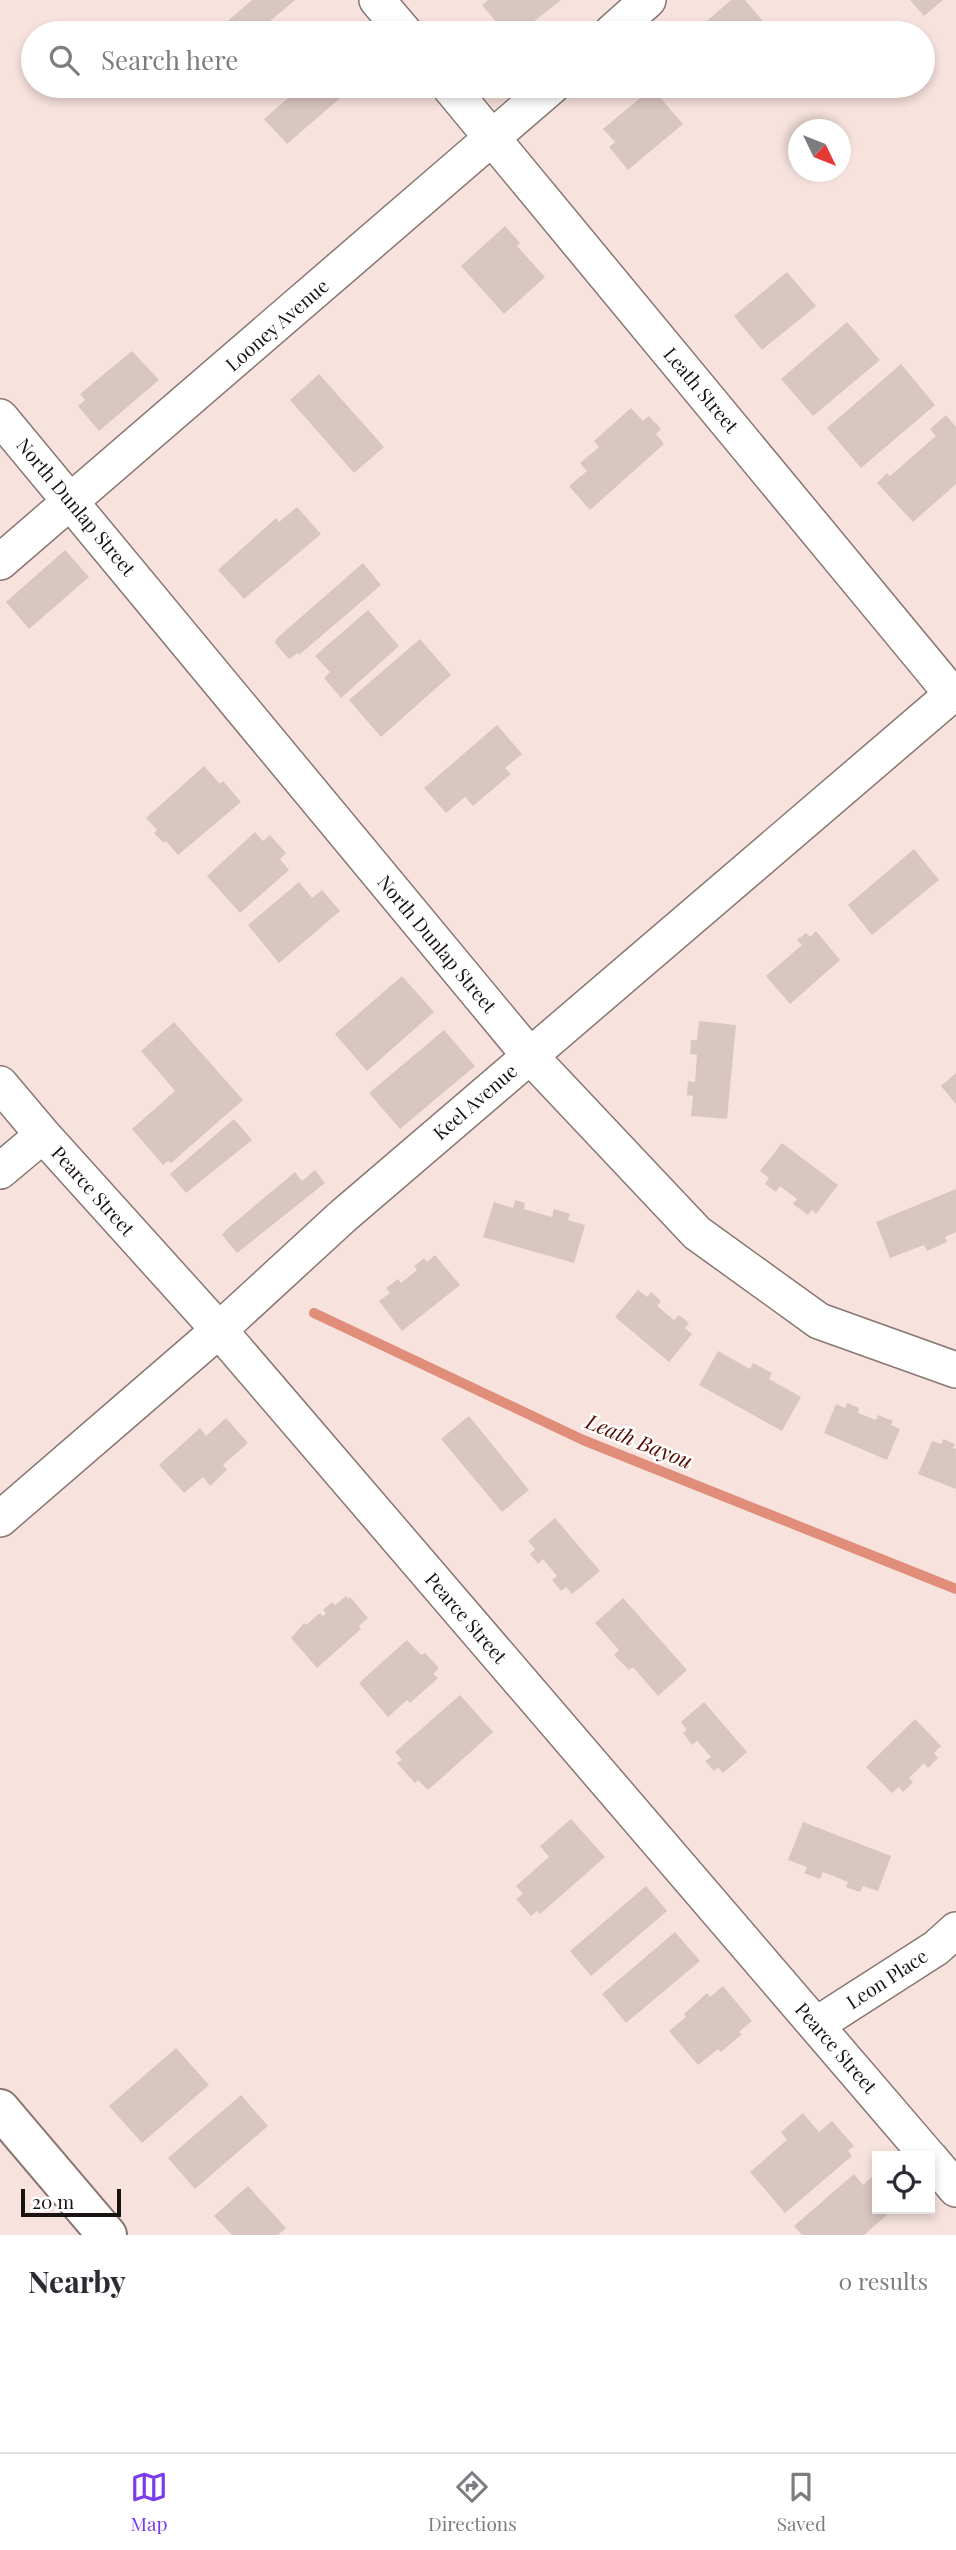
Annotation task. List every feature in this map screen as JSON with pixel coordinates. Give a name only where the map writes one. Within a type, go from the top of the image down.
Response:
[{"type":"street","points":[[377,0],[395,21]]},
{"type":"street","points":[[624,21],[648,0]]},
{"type":"street","name":"Leath Street","points":[[459,98],[954,693]]},
{"type":"street","name":"Looney Avenue","points":[[0,562],[538,98]]},
{"type":"street","name":"North Dunlap Street","points":[[0,417],[530,1056],[697,1233],[819,1321],[956,1370]]},
{"type":"street","name":"Keel Avenue","points":[[0,1519],[219,1330],[343,1216],[954,693]]},
{"type":"street","name":"Pearce Street","points":[[0,1084],[219,1330],[924,2151]]},
{"type":"street","points":[[0,1171],[43,1135]]},
{"type":"street","name":"Leon Place","points":[[816,2025],[936,1948],[956,1930]]},
{"type":"street","points":[[4,2120],[107,2235]]},
{"type":"street","name":"Pearce Street","points":[[935,2164],[956,2189]]},
{"type":"building","points":[[252,0],[295,0],[270,21],[228,21]]},
{"type":"building","points":[[488,0],[561,0],[534,21],[495,21],[482,5]]},
{"type":"building","points":[[731,0],[745,0],[763,21],[707,21]]},
{"type":"building","points":[[910,0],[943,0],[924,16]]},
{"type":"building","points":[[288,98],[340,98],[287,144],[264,119]]},
{"type":"building","points":[[640,98],[661,98],[683,124],[628,170],[609,147],[615,142],[603,129]]},
{"type":"building","points":[[505,226],[520,243],[517,246],[545,277],[504,314],[461,266]]},
{"type":"building","points":[[787,272],[816,306],[762,350],[734,316]]},
{"type":"building","points":[[847,322],[880,360],[813,416],[781,379]]},
{"type":"building","points":[[132,351],[159,380],[99,431],[78,406],[85,400],[80,394]]},
{"type":"building","points":[[901,364],[935,405],[861,468],[827,428]]},
{"type":"building","points":[[319,374],[384,447],[354,473],[290,400]]},
{"type":"building","points":[[631,408],[643,421],[649,416],[661,429],[656,434],[664,444],[590,510],[569,486],[587,471],[580,463],[599,447],[594,441]]},
{"type":"building","points":[[946,415],[956,427],[956,484],[913,522],[877,483],[887,473],[890,476],[936,436],[930,429]]},
{"type":"building","points":[[297,507],[321,534],[244,599],[218,570],[276,518],[279,522]]},
{"type":"building","points":[[65,550],[89,577],[29,629],[6,602]]},
{"type":"building","points":[[363,563],[381,585],[299,655],[298,653],[289,659],[275,643],[276,639]]},
{"type":"building","points":[[368,610],[399,646],[341,698],[324,678],[330,672],[315,656]]},
{"type":"building","points":[[420,639],[451,675],[381,737],[349,700]]},
{"type":"building","points":[[497,725],[522,754],[505,768],[511,774],[473,806],[465,797],[446,813],[424,788]]},
{"type":"building","points":[[204,766],[220,784],[223,781],[241,802],[178,855],[166,841],[164,843],[154,833],[157,830],[146,818]]},
{"type":"building","points":[[255,832],[263,841],[270,835],[286,853],[280,859],[289,870],[240,913],[207,876]]},
{"type":"building","points":[[914,849],[939,880],[872,935],[848,905]]},
{"type":"building","points":[[299,882],[312,898],[322,890],[340,911],[279,963],[248,925]]},
{"type":"building","points":[[816,931],[840,960],[790,1004],[766,976],[802,945],[797,940],[806,933],[810,937]]},
{"type":"building","points":[[402,976],[434,1012],[367,1071],[335,1034]]},
{"type":"building","points":[[699,1021],[736,1025],[727,1119],[691,1116],[693,1096],[687,1095],[688,1081],[695,1082],[697,1055],[690,1054],[691,1040],[697,1040]]},
{"type":"building","points":[[174,1022],[243,1100],[171,1163],[168,1161],[163,1165],[132,1129],[175,1091],[141,1051]]},
{"type":"building","points":[[444,1030],[475,1066],[400,1129],[369,1093]]},
{"type":"building","points":[[956,1073],[956,1104],[941,1086]]},
{"type":"building","points":[[234,1119],[252,1140],[186,1193],[170,1174]]},
{"type":"building","points":[[782,1143],[838,1185],[816,1214],[812,1210],[808,1215],[793,1204],[797,1199],[780,1186],[776,1192],[765,1184],[769,1178],[760,1171]]},
{"type":"building","points":[[315,1170],[325,1183],[237,1253],[222,1235],[227,1229],[295,1172],[302,1181]]},
{"type":"building","points":[[956,1189],[956,1232],[945,1237],[947,1242],[927,1251],[924,1245],[890,1258],[876,1222]]},
{"type":"building","points":[[515,1200],[525,1203],[524,1209],[552,1217],[554,1209],[570,1214],[568,1220],[585,1225],[574,1263],[483,1237],[494,1202],[513,1208]]},
{"type":"building","points":[[435,1255],[460,1285],[402,1331],[379,1301],[390,1293],[386,1288],[398,1279],[401,1283],[417,1270],[414,1266],[424,1258],[427,1262]]},
{"type":"building","points":[[638,1290],[647,1297],[651,1292],[661,1301],[657,1306],[674,1320],[679,1315],[689,1323],[685,1328],[692,1334],[669,1362],[615,1317]]},
{"type":"building","points":[[718,1351],[750,1369],[753,1363],[772,1373],[769,1379],[801,1397],[782,1431],[699,1385]]},
{"type":"building","points":[[847,1403],[859,1408],[858,1413],[876,1420],[878,1415],[893,1421],[891,1425],[900,1429],[887,1460],[824,1433],[836,1404],[845,1408]]},
{"type":"building","points":[[469,1416],[529,1490],[502,1512],[441,1439]]},
{"type":"building","points":[[226,1418],[248,1443],[223,1465],[227,1470],[210,1486],[203,1477],[184,1493],[159,1465],[200,1428],[206,1436]]},
{"type":"building","points":[[943,1439],[955,1444],[956,1489],[918,1474],[932,1441],[941,1444]]},
{"type":"building","points":[[555,1518],[600,1571],[572,1594],[566,1587],[561,1591],[552,1580],[557,1576],[543,1559],[538,1564],[530,1554],[535,1549],[528,1541]]},
{"type":"building","points":[[346,1596],[348,1599],[350,1597],[368,1618],[359,1626],[361,1629],[317,1668],[291,1638],[304,1623],[306,1625],[320,1613],[323,1616],[326,1613],[323,1610],[332,1602],[335,1605]]},
{"type":"building","points":[[623,1598],[687,1670],[658,1696],[633,1667],[629,1670],[614,1655],[619,1650],[595,1623]]},
{"type":"building","points":[[407,1640],[439,1668],[433,1674],[438,1678],[410,1703],[407,1700],[388,1717],[359,1683]]},
{"type":"building","points":[[460,1695],[493,1732],[428,1790],[418,1780],[415,1783],[397,1763],[402,1760],[395,1752]]},
{"type":"building","points":[[704,1702],[747,1752],[723,1773],[718,1767],[714,1771],[705,1761],[711,1757],[697,1741],[692,1745],[683,1733],[687,1730],[681,1722]]},
{"type":"building","points":[[915,1719],[941,1746],[934,1753],[938,1758],[928,1768],[924,1763],[909,1778],[913,1782],[903,1792],[899,1787],[892,1793],[866,1767]]},
{"type":"building","points":[[571,1819],[605,1857],[540,1914],[537,1911],[531,1916],[516,1899],[523,1894],[516,1886],[549,1857],[540,1846]]},
{"type":"building","points":[[803,1822],[891,1856],[878,1891],[863,1886],[860,1892],[846,1887],[848,1882],[823,1872],[820,1879],[804,1873],[807,1867],[788,1860]]},
{"type":"building","points":[[646,1886],[667,1911],[591,1976],[570,1951]]},
{"type":"building","points":[[675,1932],[700,1961],[626,2023],[602,1994]]},
{"type":"building","points":[[723,1986],[752,2021],[739,2032],[742,2034],[721,2052],[718,2049],[698,2065],[669,2031],[686,2017],[684,2014],[707,1993],[710,1997]]},
{"type":"building","points":[[176,2048],[209,2085],[142,2143],[109,2106]]},
{"type":"building","points":[[241,2095],[268,2126],[195,2189],[168,2158]]},
{"type":"building","points":[[803,2113],[819,2132],[832,2121],[854,2146],[848,2151],[852,2156],[785,2213],[750,2172],[787,2140],[781,2132]]},
{"type":"building","points":[[854,2174],[863,2185],[872,2177],[872,2214],[888,2214],[864,2235],[802,2235],[794,2226]]},
{"type":"building","points":[[248,2186],[286,2228],[278,2235],[232,2235],[214,2216]]},
{"type":"waterway","name":"Leath Bayou","points":[[314,1313],[583,1440],[956,1589]]}]
